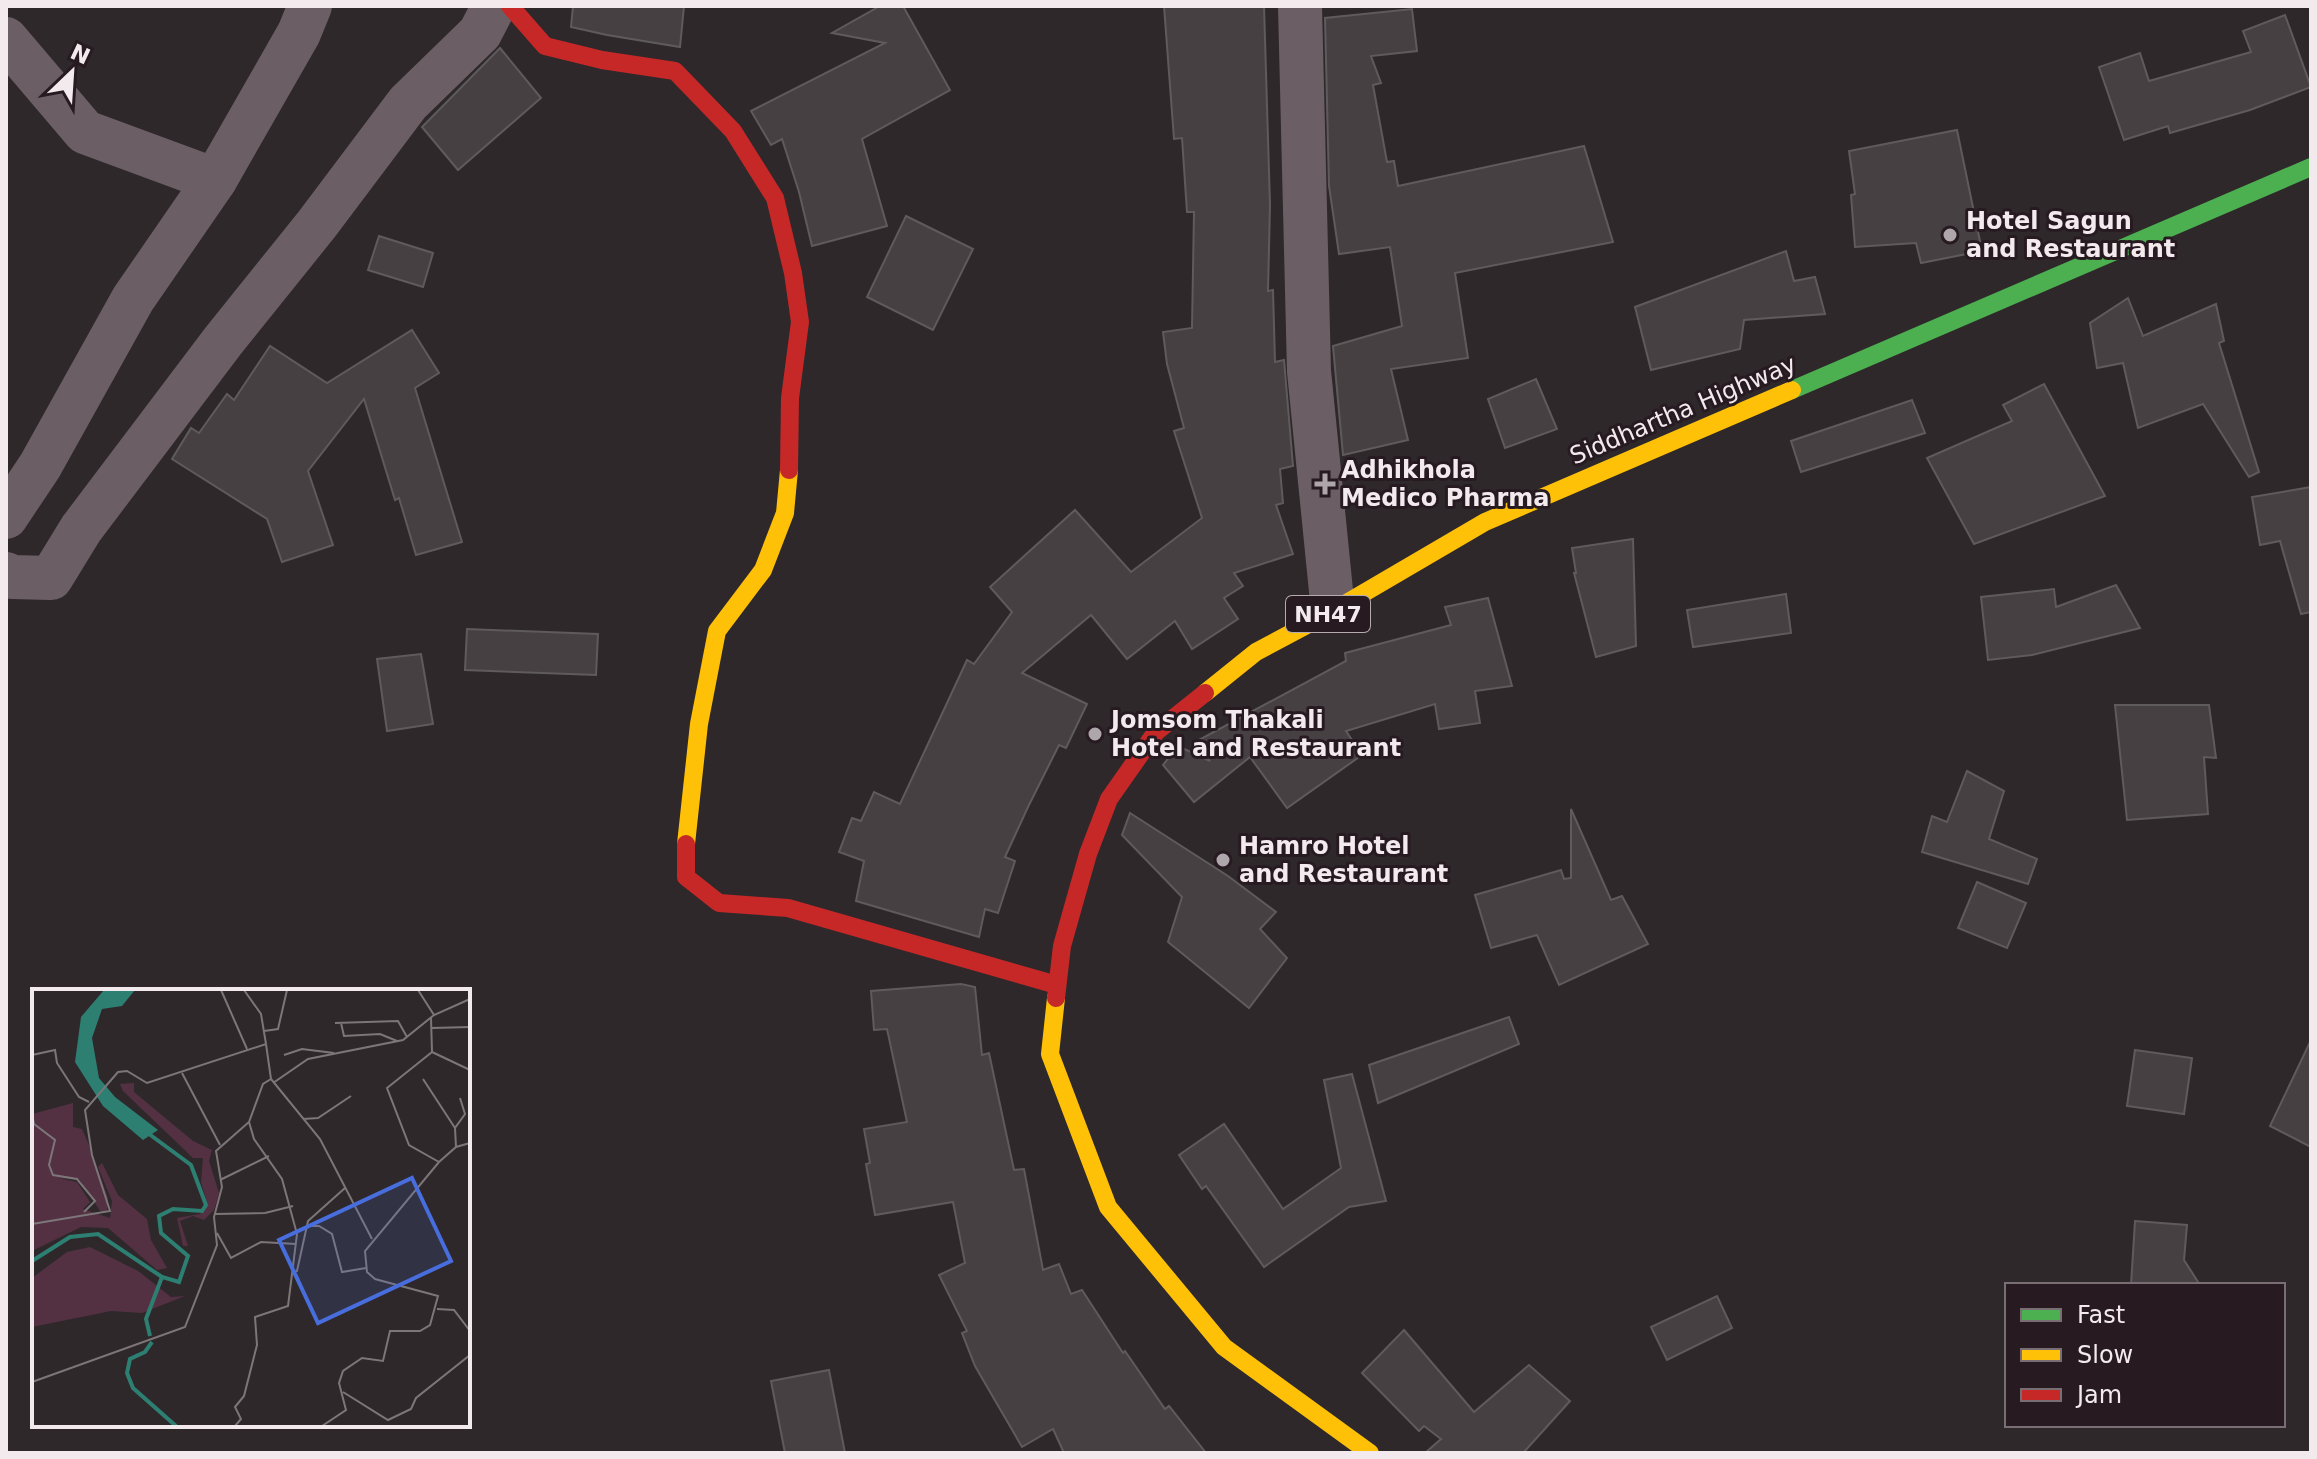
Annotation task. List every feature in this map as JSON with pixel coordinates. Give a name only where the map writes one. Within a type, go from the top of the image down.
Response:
[{"type":"main road","points":[[510,6],[545,46],[602,60],[675,71],[733,131],[775,198],[793,273],[800,322],[790,398],[790,456],[785,513],[763,570],[717,631],[699,724],[686,839],[686,877],[719,903],[788,908],[1057,985]]},
{"type":"main road","name":"Siddhartha Highway","points":[[1370,1453],[1224,1347],[1108,1207],[1050,1054],[1062,946],[1088,854],[1109,799],[1156,732],[1256,652],[1485,522],[2311,167]]},
{"type":"street","points":[[6,517],[40,466],[133,299],[215,180],[299,33],[310,6]]},
{"type":"street","points":[[6,574],[12,577],[51,578],[81,529],[223,341],[317,224],[408,103],[480,33],[494,6]]},
{"type":"street","points":[[1300,6],[1309,371],[1333,611]]},
{"type":"street","points":[[6,39],[85,132],[215,180]]},
{"type":"building","points":[[573,6],[684,6],[680,47],[571,27]]},
{"type":"building","points":[[880,6],[903,6],[950,90],[862,139],[887,226],[812,246],[782,139],[771,145],[751,111],[885,43],[832,33]]},
{"type":"building","points":[[1164,6],[1264,6],[1270,205],[1268,291],[1273,290],[1275,362],[1284,360],[1293,466],[1280,469],[1283,503],[1276,505],[1293,554],[1234,573],[1243,586],[1224,598],[1238,619],[1192,649],[1175,621],[1127,659],[1091,615],[1022,673],[1087,704],[1066,748],[1059,745],[1028,807],[1005,857],[1015,861],[998,913],[985,909],[979,937],[856,901],[864,861],[839,852],[852,818],[861,821],[874,792],[900,804],[967,660],[974,664],[1012,612],[990,587],[1075,510],[1131,572],[1202,518],[1174,431],[1184,428],[1167,364],[1163,332],[1192,328],[1194,212],[1187,212],[1182,138],[1174,139]]},
{"type":"building","points":[[1412,9],[1417,51],[1371,56],[1381,83],[1373,85],[1387,162],[1394,161],[1398,186],[1584,146],[1613,242],[1455,273],[1468,358],[1391,369],[1408,440],[1343,455],[1333,346],[1402,326],[1390,247],[1339,254],[1329,186],[1325,18]]},
{"type":"building","points":[[2285,15],[2311,87],[2250,110],[2170,133],[2168,126],[2124,140],[2099,67],[2140,53],[2149,81],[2251,52],[2243,31]]},
{"type":"building","points":[[500,48],[541,98],[458,170],[422,127]]},
{"type":"building","points":[[1957,130],[1982,251],[1921,263],[1916,243],[1855,247],[1851,195],[1855,194],[1849,151]]},
{"type":"building","points":[[906,216],[973,249],[933,330],[867,297]]},
{"type":"building","points":[[379,236],[433,253],[423,287],[368,270]]},
{"type":"building","points":[[1786,251],[1794,281],[1815,277],[1825,314],[1744,320],[1740,349],[1651,370],[1635,307]]},
{"type":"building","points":[[2128,298],[2143,336],[2216,304],[2224,341],[2219,343],[2259,472],[2249,477],[2203,404],[2138,428],[2123,363],[2097,368],[2090,323]]},
{"type":"building","points":[[412,330],[439,373],[415,388],[462,542],[416,555],[399,498],[395,500],[364,399],[308,471],[333,545],[282,562],[267,519],[172,459],[191,428],[199,433],[227,394],[234,400],[270,346],[327,383]]},
{"type":"building","points":[[1536,379],[1557,429],[1505,448],[1488,399]]},
{"type":"building","points":[[2044,384],[2105,496],[1974,544],[1927,458],[2012,421],[2003,405]]},
{"type":"building","points":[[1912,400],[1925,433],[1801,472],[1791,441]]},
{"type":"building","points":[[2311,487],[2311,612],[2301,614],[2280,541],[2260,545],[2252,497]]},
{"type":"building","points":[[1633,539],[1636,646],[1596,657],[1574,573],[1572,548]]},
{"type":"building","points":[[2116,585],[2140,628],[2032,655],[1988,660],[1981,597],[2054,589],[2056,607]]},
{"type":"building","points":[[1786,594],[1791,633],[1693,647],[1687,610]]},
{"type":"building","points":[[1488,598],[1512,686],[1475,691],[1480,723],[1439,729],[1435,704],[1346,731],[1362,755],[1287,808],[1250,757],[1194,802],[1163,765],[1178,746],[1210,761],[1195,742],[1346,661],[1345,653],[1451,625],[1445,607]]},
{"type":"building","points":[[467,629],[598,634],[596,675],[465,670]]},
{"type":"building","points":[[421,654],[433,724],[387,731],[377,659]]},
{"type":"building","points":[[2115,705],[2209,705],[2216,758],[2204,757],[2208,814],[2127,820]]},
{"type":"building","points":[[1967,771],[2004,791],[1989,839],[2037,859],[2028,884],[1922,852],[1932,816],[1947,822]]},
{"type":"building","points":[[1571,809],[1611,900],[1622,896],[1648,944],[1559,985],[1537,935],[1491,948],[1475,895],[1561,870],[1564,879],[1571,878]]},
{"type":"building","points":[[1130,813],[1228,876],[1276,912],[1260,929],[1287,958],[1249,1008],[1168,942],[1182,897],[1122,835]]},
{"type":"building","points":[[1977,882],[2026,903],[2007,948],[1958,928]]},
{"type":"building","points":[[961,984],[975,987],[982,1055],[989,1053],[1014,1170],[1024,1169],[1043,1270],[1059,1264],[1071,1294],[1082,1290],[1123,1353],[1125,1351],[1165,1409],[1169,1406],[1206,1453],[1064,1453],[1053,1429],[1022,1447],[975,1366],[962,1333],[967,1331],[939,1275],[965,1263],[953,1202],[875,1215],[866,1164],[870,1163],[864,1129],[907,1122],[887,1029],[874,1030],[871,991]]},
{"type":"building","points":[[1509,1017],[1519,1044],[1378,1103],[1369,1065]]},
{"type":"building","points":[[2311,1040],[2311,1147],[2270,1126]]},
{"type":"building","points":[[2135,1050],[2192,1058],[2184,1114],[2127,1106]]},
{"type":"building","points":[[1352,1074],[1386,1201],[1349,1207],[1264,1267],[1206,1186],[1202,1189],[1179,1155],[1224,1124],[1283,1209],[1341,1168],[1324,1080]]},
{"type":"building","points":[[2135,1221],[2187,1225],[2184,1260],[2199,1283],[2131,1283]]},
{"type":"building","points":[[1717,1296],[1732,1328],[1667,1360],[1651,1327]]},
{"type":"building","points":[[1404,1330],[1474,1412],[1529,1365],[1570,1401],[1523,1453],[1425,1453],[1441,1439],[1424,1426],[1419,1431],[1362,1373]]},
{"type":"building","points":[[829,1370],[845,1453],[785,1453],[771,1381]]},
{"type":"traffic: fast","points":[[1792,390],[2311,167]]},
{"type":"traffic: slow","points":[[1205,693],[1256,652],[1485,522],[1792,390]]},
{"type":"traffic: slow","points":[[686,844],[699,724],[717,631],[763,570],[785,513],[789,470]]},
{"type":"traffic: slow","points":[[1056,998],[1050,1054],[1108,1207],[1224,1347],[1370,1453]]},
{"type":"traffic: jam","points":[[510,6],[545,46],[602,60],[675,71],[733,131],[775,198],[793,273],[800,322],[790,398],[789,470]]},
{"type":"traffic: jam","points":[[1056,998],[1062,946],[1088,854],[1109,799],[1156,732],[1205,693]]},
{"type":"traffic: jam","points":[[686,844],[686,877],[719,903],[788,908],[1057,985]]},
{"type":"place","name":"Hotel Sagun and Restaurant","points":[[1950,235]]},
{"type":"place","name":"Adhikhola Medico Pharma","points":[[1325,484]]},
{"type":"place","name":"Jomsom Thakali Hotel and Restaurant","points":[[1095,734]]},
{"type":"place","name":"Hamro Hotel and Restaurant","points":[[1223,860]]}]
